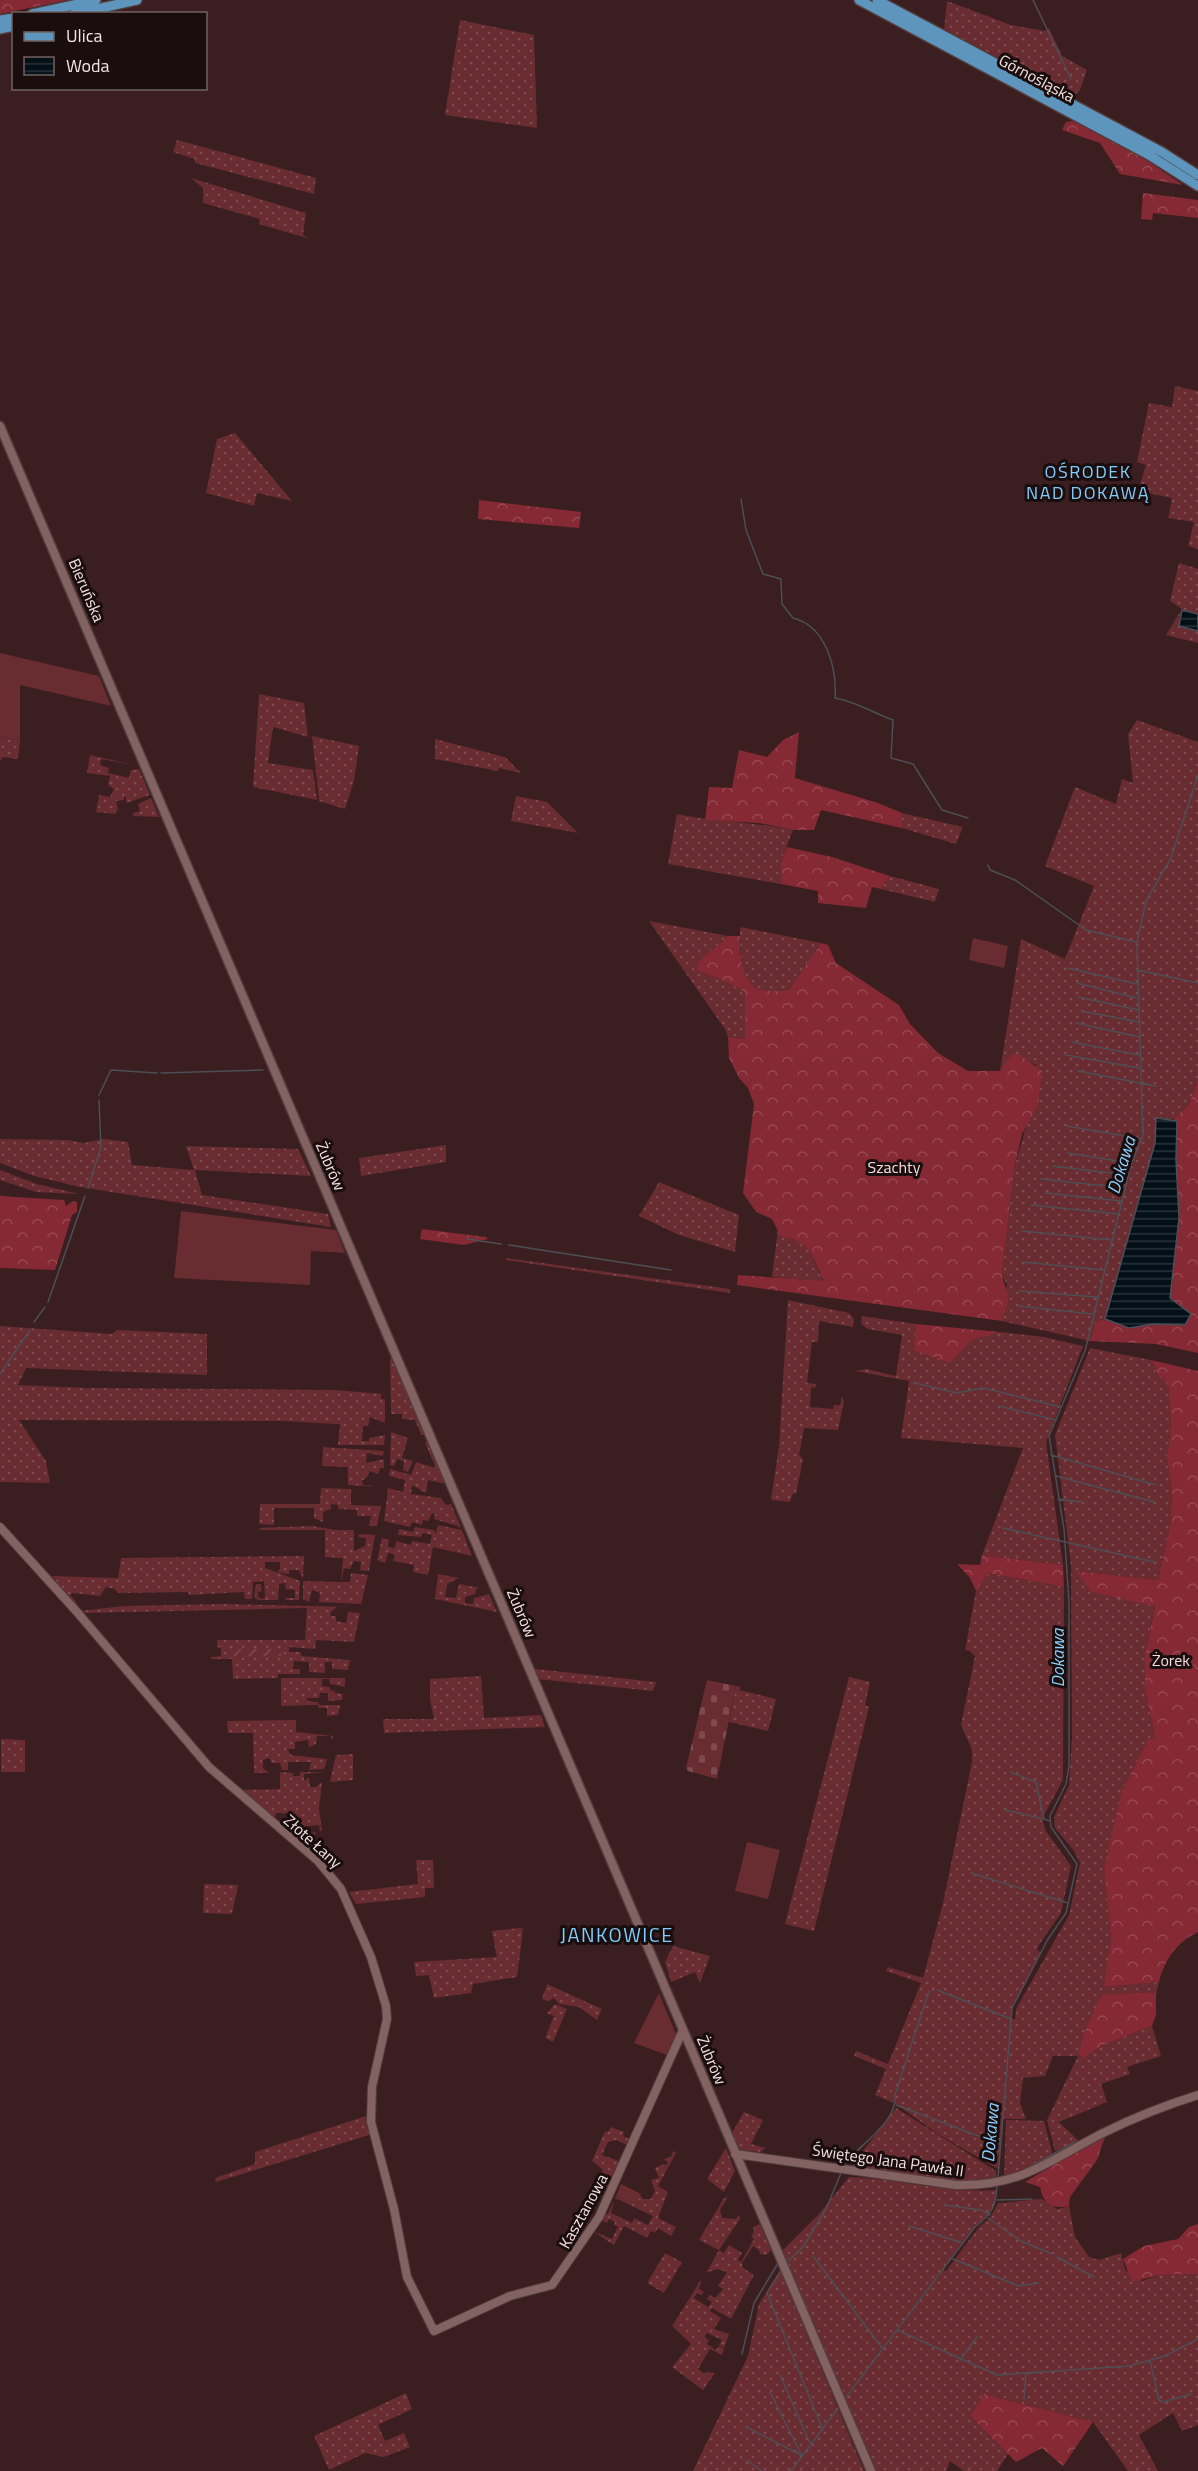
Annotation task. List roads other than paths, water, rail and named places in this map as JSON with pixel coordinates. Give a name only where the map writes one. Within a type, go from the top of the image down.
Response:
[{"type":"main road","points":[[41,12],[96,0]]},
{"type":"main road","points":[[83,12],[137,0]]},
{"type":"main road","name":"Górnośląska","points":[[859,0],[1149,155],[1198,186]]},
{"type":"main road","name":"Górnośląska","points":[[877,0],[1162,152],[1198,176]]},
{"type":"main road","name":"Bieruńska","points":[[0,426],[145,766]]},
{"type":"main road","name":"Żubrów","points":[[145,766],[871,2471]]},
{"type":"street","name":"Złote Łany","points":[[0,1527],[77,1612],[209,1767],[318,1862],[341,1889],[371,1958],[386,2006],[387,2019],[372,2092],[372,2128],[394,2209],[406,2277],[434,2331]]},
{"type":"street","name":"Kasztanowa","points":[[434,2331],[510,2296],[552,2285],[599,2217],[683,2030]]},
{"type":"street","name":"Świętego Jana Pawła II","points":[[735,2154],[956,2185],[1007,2182],[1033,2171],[1107,2131],[1198,2096]]},
{"type":"water","points":[[1182,610],[1198,614],[1198,631],[1179,626]]},
{"type":"water","points":[[1156,1118],[1177,1121],[1179,1218],[1170,1298],[1191,1314],[1185,1325],[1153,1324],[1129,1328],[1105,1319],[1155,1143]]},
{"type":"waterway","points":[[1033,0],[1071,79]]},
{"type":"waterway","points":[[741,499],[746,530],[763,574],[781,579],[782,604],[793,618],[814,630],[827,650],[834,674],[835,698],[857,704],[893,720],[891,758],[913,764],[942,810],[968,818]]},
{"type":"waterway","name":"Dokawa","points":[[998,2177],[1012,2008],[1048,1939],[1066,1913],[1077,1864],[1051,1827],[1050,1816],[1066,1784],[1069,1766],[1069,1601],[1064,1529],[1049,1436],[1085,1351],[1131,1165],[1143,1135],[1137,942],[1146,901],[1171,858],[1198,775]]},
{"type":"waterway","points":[[988,865],[990,870],[1015,880],[1086,930],[1136,942]]},
{"type":"waterway","points":[[1068,968],[1137,984]]},
{"type":"waterway","points":[[1137,970],[1198,983]]},
{"type":"waterway","points":[[1077,983],[1137,998]]},
{"type":"waterway","points":[[1078,997],[1139,1010]]},
{"type":"waterway","points":[[1081,1011],[1139,1022]]},
{"type":"waterway","points":[[1076,1023],[1140,1037]]},
{"type":"waterway","points":[[1072,1042],[1139,1055]]},
{"type":"waterway","points":[[1066,1055],[1139,1068]]},
{"type":"waterway","points":[[277,1065],[284,1081]]},
{"type":"waterway","points":[[99,1095],[111,1070],[157,1073]]},
{"type":"waterway","points":[[161,1073],[263,1070]]},
{"type":"waterway","points":[[1078,1071],[1156,1086]]},
{"type":"waterway","points":[[285,1084],[289,1094]]},
{"type":"waterway","points":[[88,1188],[101,1147],[99,1100]]},
{"type":"waterway","points":[[1067,1126],[1142,1139]]},
{"type":"waterway","points":[[308,1139],[320,1166]]},
{"type":"waterway","points":[[1067,1153],[1131,1163]]},
{"type":"waterway","points":[[1053,1166],[1127,1175]]},
{"type":"waterway","points":[[322,1170],[339,1212]]},
{"type":"waterway","points":[[1041,1179],[1125,1188]]},
{"type":"waterway","points":[[1045,1193],[1122,1201]]},
{"type":"waterway","points":[[48,1302],[85,1196]]},
{"type":"waterway","points":[[1031,1205],[1119,1214]]},
{"type":"waterway","points":[[1022,1231],[1112,1240]]},
{"type":"waterway","points":[[467,1239],[501,1244]]},
{"type":"waterway","points":[[509,1245],[671,1270]]},
{"type":"waterway","points":[[1022,1262],[1104,1270]]},
{"type":"waterway","points":[[1020,1291],[1097,1297]]},
{"type":"waterway","points":[[1018,1306],[1092,1314]]},
{"type":"waterway","points":[[34,1322],[45,1307]]},
{"type":"waterway","points":[[0,1374],[30,1330]]},
{"type":"waterway","points":[[915,1383],[957,1393],[983,1388],[1061,1407]]},
{"type":"waterway","points":[[999,1406],[1056,1420]]},
{"type":"waterway","points":[[1051,1455],[1156,1485]]},
{"type":"waterway","points":[[1056,1476],[1154,1502]]},
{"type":"waterway","points":[[1058,1499],[1081,1502]]},
{"type":"waterway","points":[[1003,1528],[1154,1562]]},
{"type":"waterway","points":[[1010,1772],[1036,1782],[1044,1819],[1050,1821]]},
{"type":"waterway","points":[[1005,1810],[1044,1819]]},
{"type":"waterway","points":[[971,1873],[1068,1903]]},
{"type":"waterway","points":[[937,1990],[1011,2019]]},
{"type":"waterway","points":[[844,2165],[876,2133],[890,2115],[929,1991]]},
{"type":"waterway","points":[[896,2105],[928,2117]]},
{"type":"waterway","points":[[931,2118],[1000,2144]]},
{"type":"waterway","points":[[1026,2169],[1075,2142]]},
{"type":"waterway","points":[[787,2262],[803,2247],[826,2209],[841,2173]]},
{"type":"waterway","name":"Dokawa","points":[[844,2400],[975,2227],[989,2214],[996,2199],[997,2185]]},
{"type":"waterway","points":[[997,2200],[1032,2199]]},
{"type":"waterway","points":[[945,2205],[981,2210],[990,2215]]},
{"type":"waterway","points":[[988,2218],[1021,2241],[1052,2254]]},
{"type":"waterway","points":[[909,2226],[963,2243]]},
{"type":"waterway","points":[[813,2256],[883,2349]]},
{"type":"waterway","points":[[1057,2257],[1094,2277]]},
{"type":"waterway","points":[[953,2259],[1019,2286],[1039,2283]]},
{"type":"waterway","points":[[742,2354],[754,2303],[777,2265]]},
{"type":"waterway","points":[[781,2271],[767,2293],[822,2428]]},
{"type":"waterway","points":[[897,2330],[997,2375],[1129,2366],[1165,2356],[1198,2339]]},
{"type":"waterway","points":[[960,2360],[977,2337]]},
{"type":"waterway","points":[[1150,2361],[1159,2400],[1163,2402],[1191,2394]]},
{"type":"waterway","points":[[1024,2399],[1026,2373]]},
{"type":"waterway","points":[[780,2375],[810,2443]]},
{"type":"waterway","points":[[770,2392],[802,2456]]},
{"type":"waterway","name":"Dokawa","points":[[791,2471],[839,2407]]},
{"type":"waterway","points":[[746,2427],[801,2455]]},
{"type":"waterway","points":[[747,2460],[762,2471]]},
{"type":"district","name":"OŚRODEK NAD DOKAWĄ","points":[[1088,481]]},
{"type":"district","name":"JANKOWICE","points":[[617,1934]]},
{"type":"park label","name":"Szachty","points":[[894,1167]]},
{"type":"park label","name":"Żorek","points":[[1171,1660]]}]
